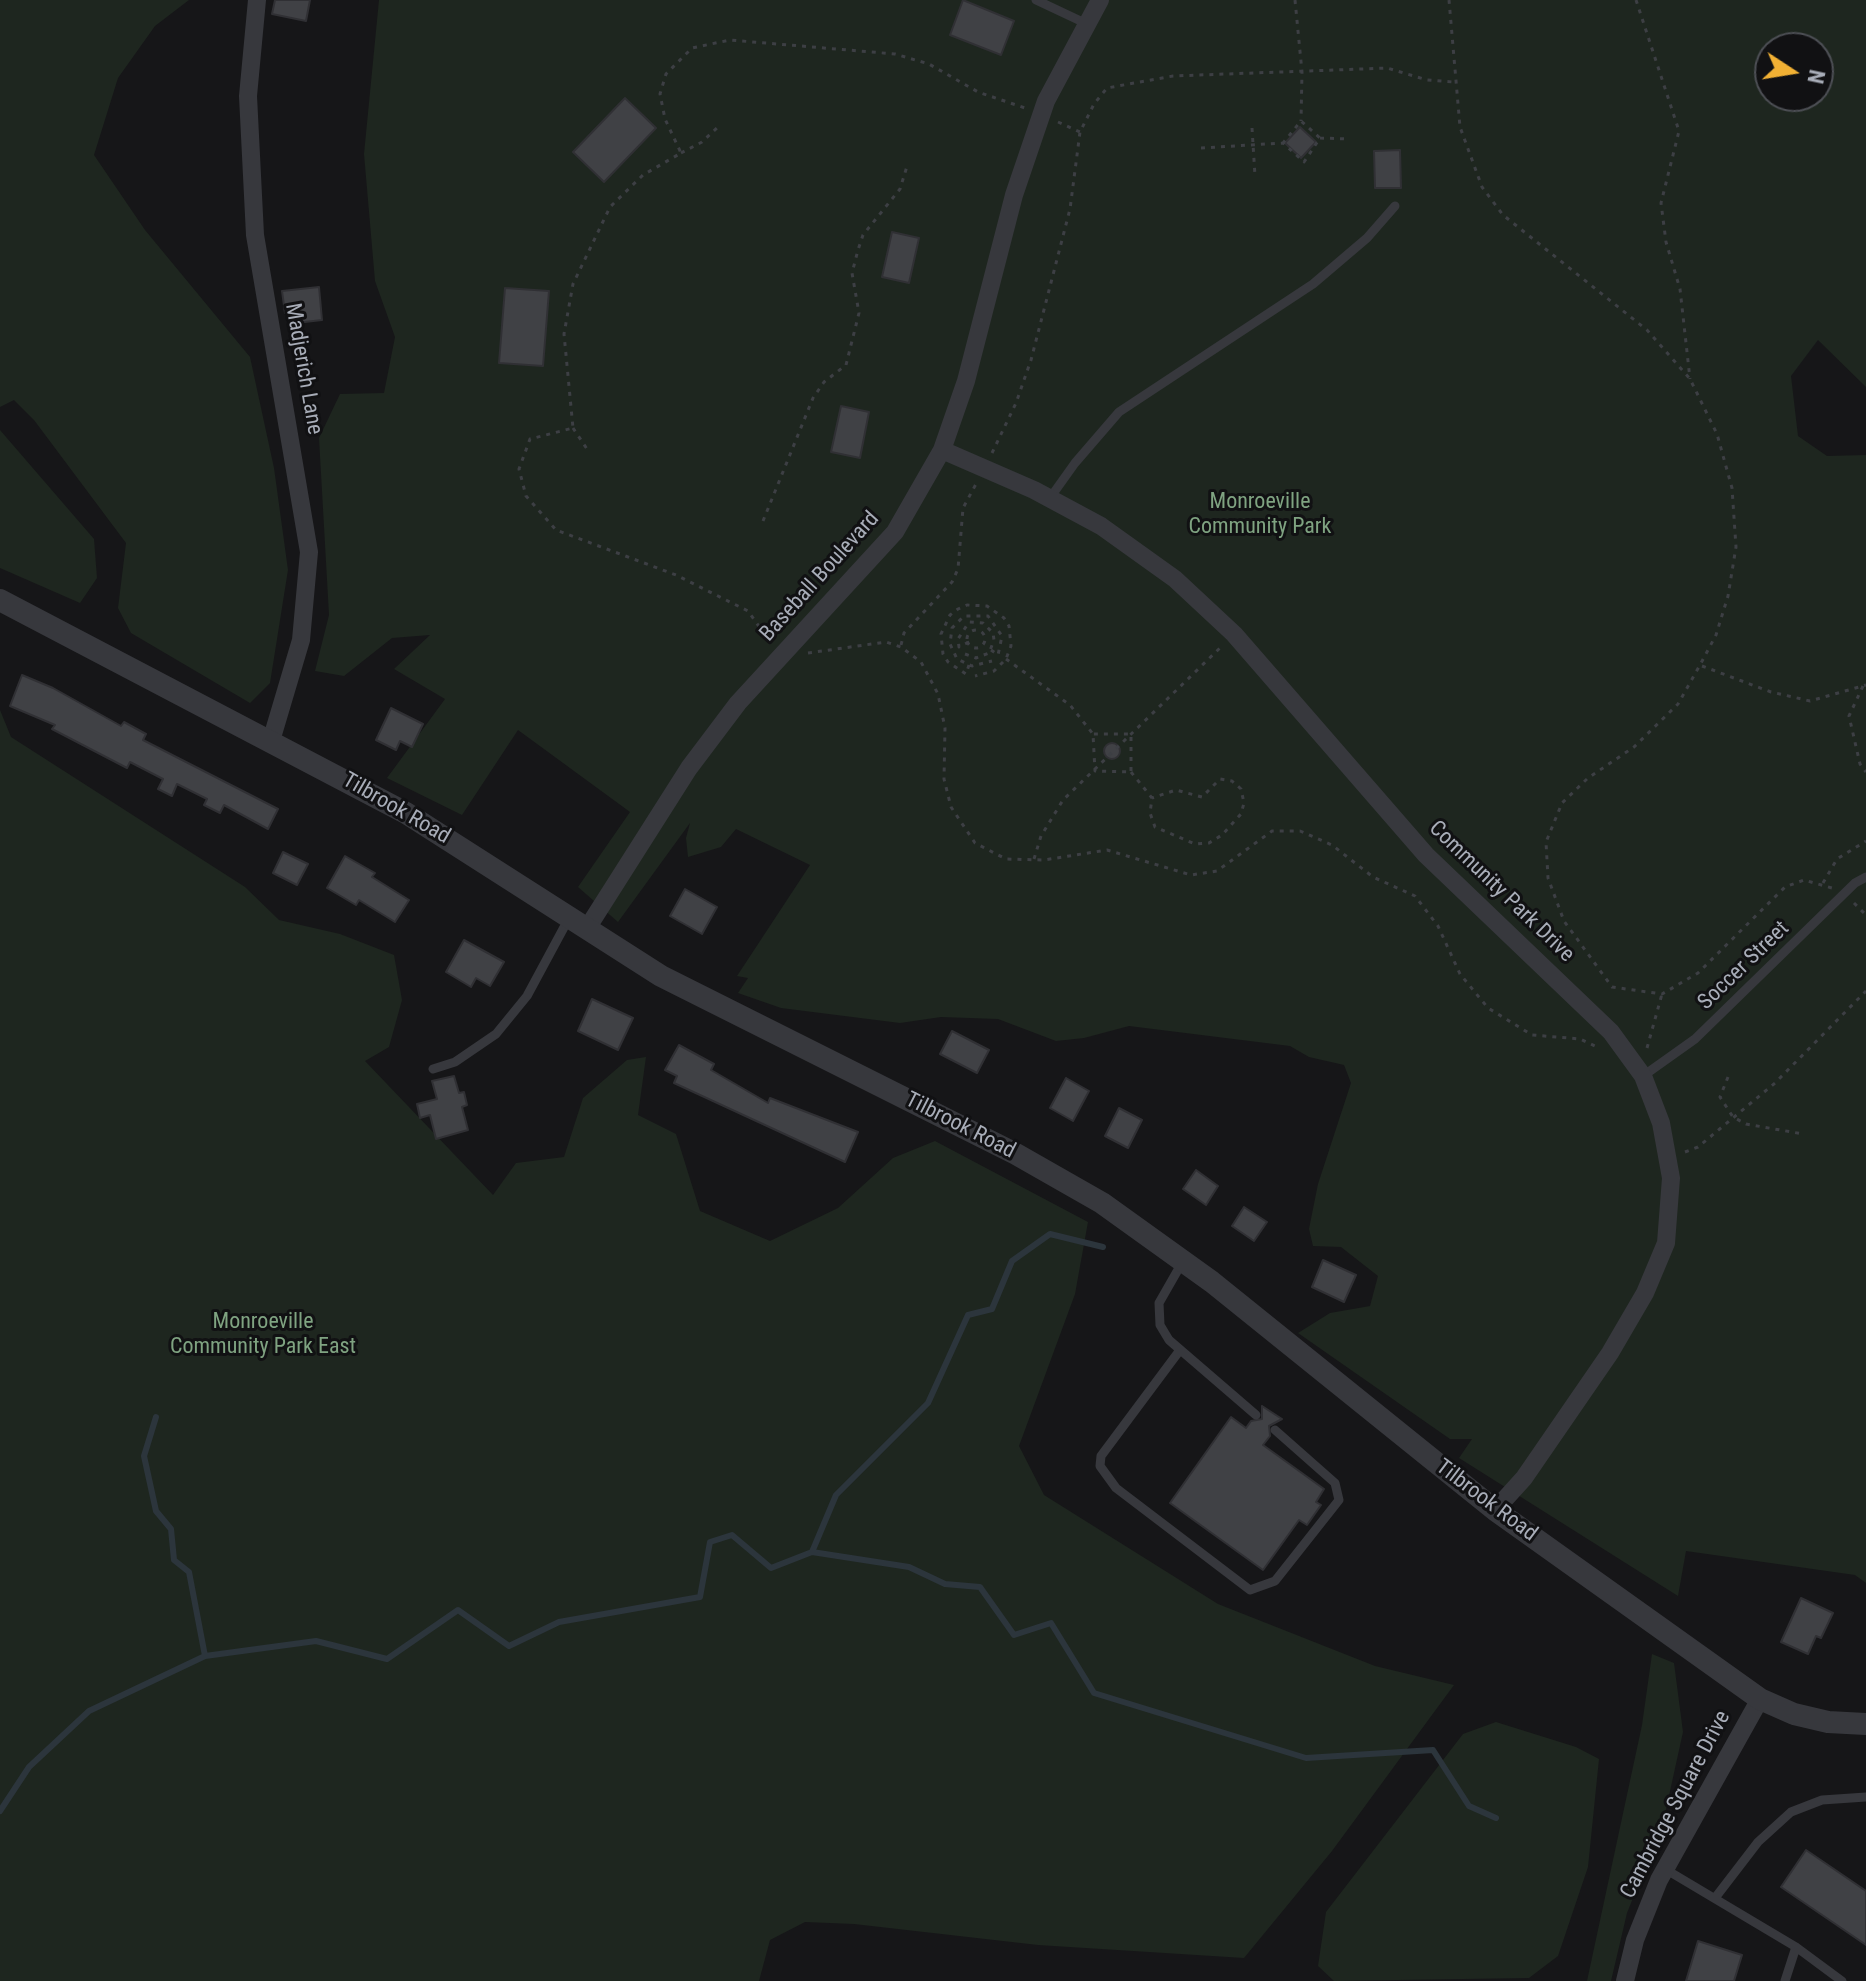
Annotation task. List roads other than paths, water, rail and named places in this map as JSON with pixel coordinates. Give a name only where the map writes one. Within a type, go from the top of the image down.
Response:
[{"type":"street","name":"Madjerich Lane","points":[[257,0],[248,96],[255,235],[309,552],[301,640],[271,741]]},
{"type":"street","name":"Baseball Boulevard","points":[[579,921],[738,703],[895,532],[942,450],[966,381],[1014,195],[1042,115],[1100,0]]},
{"type":"street","name":"Community Park Drive","points":[[942,450],[1050,498],[1101,526],[1175,579],[1234,634],[1426,855],[1611,1032],[1643,1076],[1661,1123],[1671,1178],[1666,1243],[1645,1293],[1610,1353],[1524,1478],[1495,1510]]},
{"type":"street","name":"Tilbrook Road","points":[[0,600],[406,813],[661,976],[1016,1154],[1102,1203],[1183,1261],[1495,1510],[1760,1699],[1816,1719],[1866,1724]]},
{"type":"street","name":"Cambridge Square Drive","points":[[1625,1981],[1635,1940],[1665,1869],[1760,1699]]},
{"type":"lane","points":[[1036,0],[1087,24]]},
{"type":"lane","points":[[1050,498],[1075,463],[1119,412],[1313,284],[1367,238],[1395,206]]},
{"type":"lane","name":"Soccer Street","points":[[1643,1076],[1695,1039],[1844,894],[1866,877]]},
{"type":"lane","points":[[433,1069],[455,1062],[496,1034],[527,996],[579,921]]},
{"type":"lane","points":[[1183,1261],[1159,1303],[1160,1325],[1180,1350],[1256,1415]]},
{"type":"lane","points":[[1180,1350],[1101,1456],[1105,1476],[1250,1590],[1275,1581],[1339,1500],[1335,1483],[1275,1430]]},
{"type":"lane","points":[[1715,1898],[1758,1842],[1791,1812],[1822,1800],[1866,1797]]},
{"type":"lane","points":[[1665,1869],[1796,1947],[1842,1981]]},
{"type":"lane","points":[[1785,1981],[1796,1947]]},
{"type":"waterway","points":[[812,1552],[836,1495],[928,1403],[968,1315],[992,1309],[1012,1261],[1050,1234],[1103,1247]]},
{"type":"waterway","points":[[156,1417],[144,1456],[156,1511],[171,1529],[174,1560],[189,1572],[205,1656]]},
{"type":"waterway","points":[[0,1811],[29,1767],[89,1711],[205,1656],[316,1641],[387,1659],[458,1610],[509,1646],[559,1622],[700,1597],[710,1542],[732,1535],[771,1568],[812,1552],[909,1567],[945,1584],[980,1587],[1014,1635],[1051,1623],[1094,1693],[1306,1758],[1433,1750],[1469,1806],[1496,1818]]},
{"type":"park label","name":"Monroeville Community Park","points":[[1260,514]]},
{"type":"park label","name":"Monroeville Community Park East","points":[[263,1334]]}]
